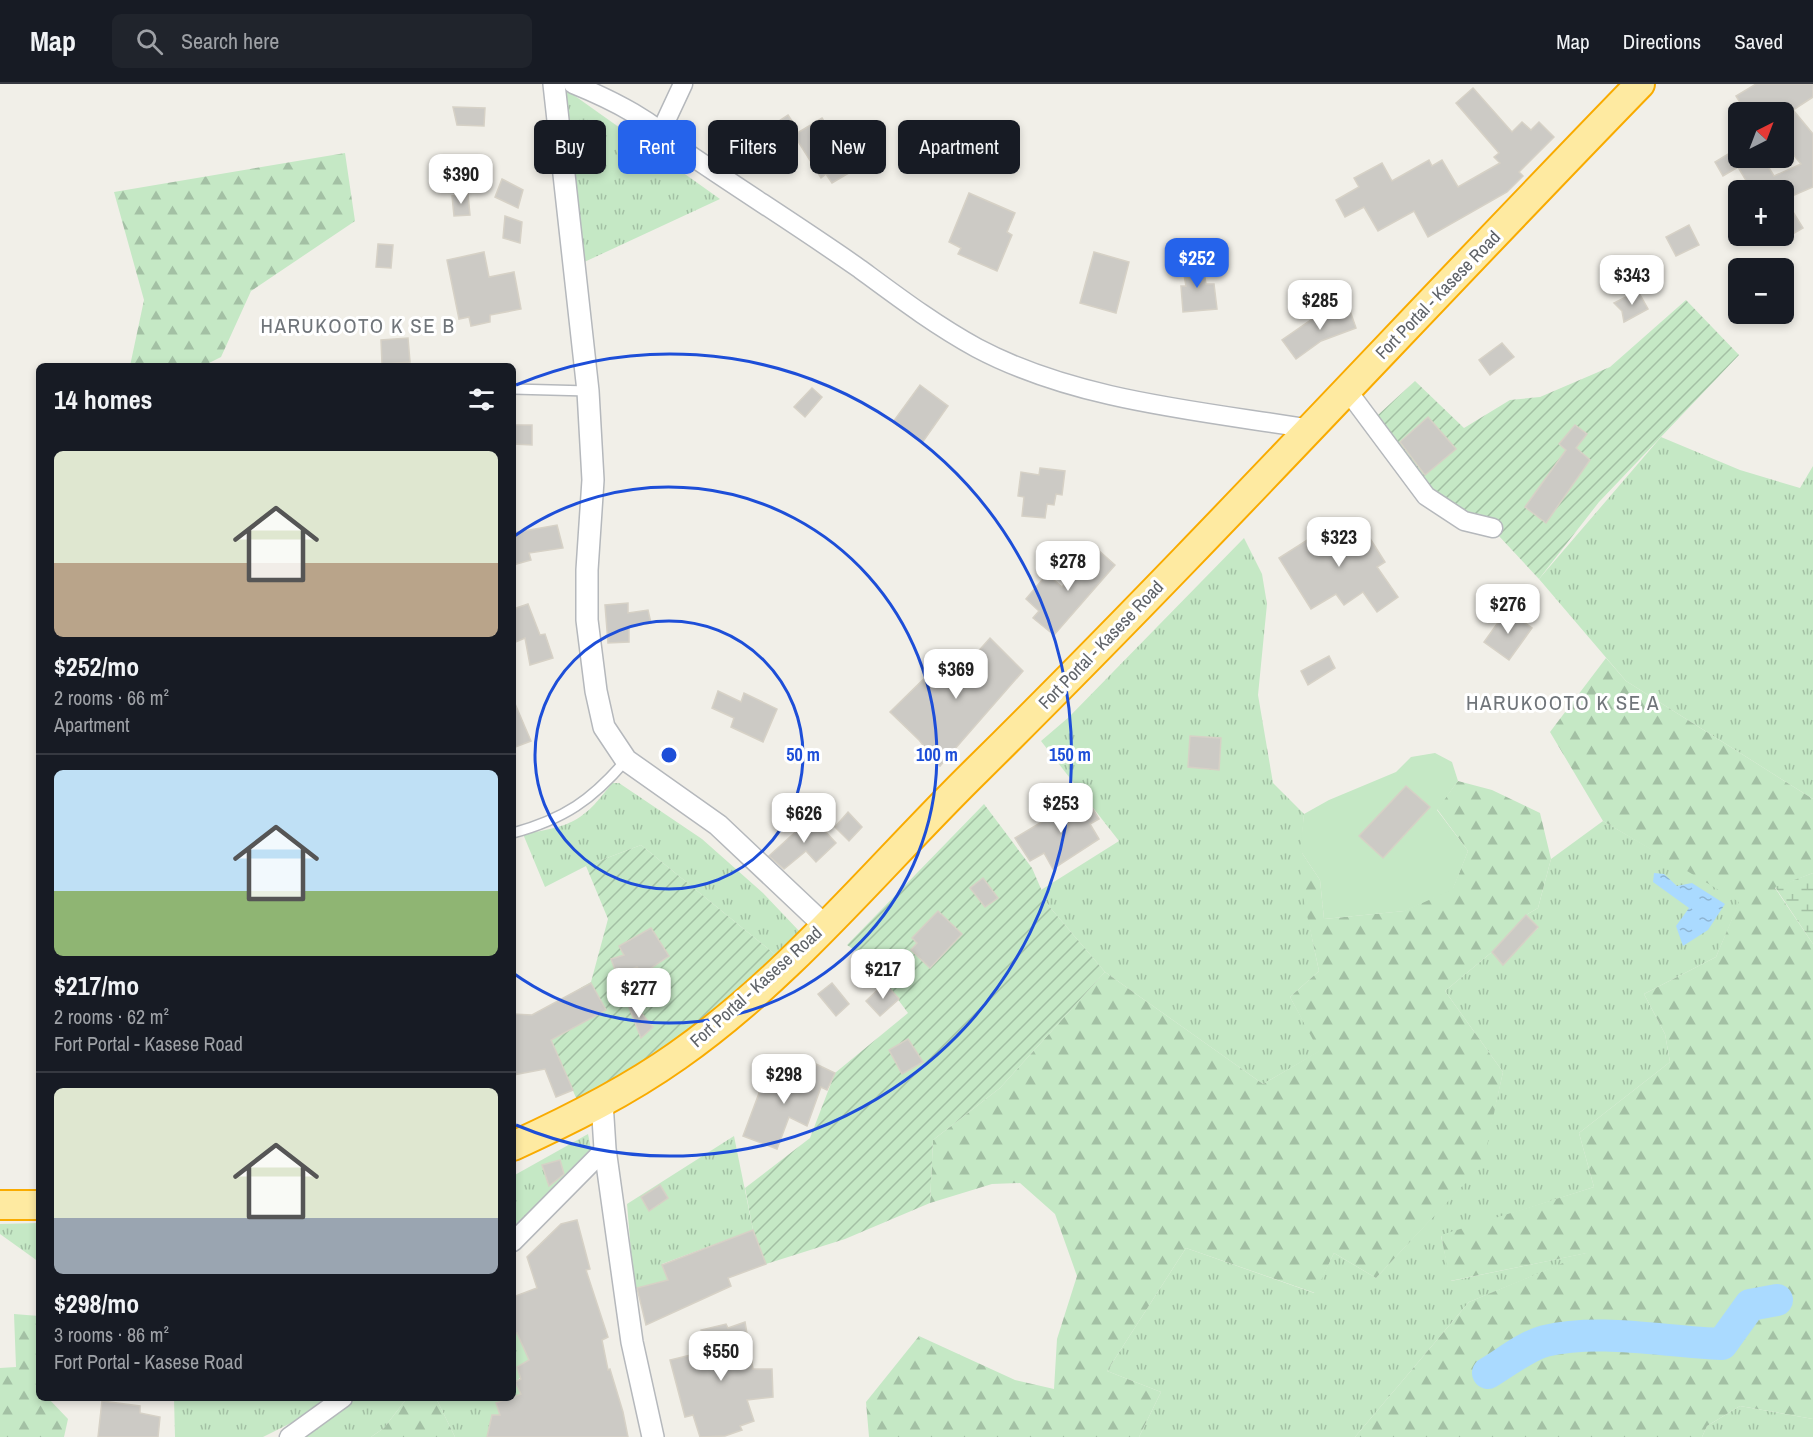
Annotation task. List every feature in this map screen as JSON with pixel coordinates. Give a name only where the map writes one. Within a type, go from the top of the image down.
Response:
[{"type":"highway","name":"Fort Portal - Kasese Road","points":[[516,1145],[644,1079],[718,1025],[825,926],[1311,429],[1640,84]]},
{"type":"highway","points":[[0,1205],[36,1205]]},
{"type":"street","points":[[554,84],[588,391],[593,480],[587,570],[587,620],[596,690],[604,727],[626,760],[718,825],[825,926]]},
{"type":"street","points":[[573,84],[601,95],[646,120]]},
{"type":"street","points":[[666,120],[682,84]]},
{"type":"street","points":[[696,159],[860,270],[904,303],[978,348],[1036,372],[1109,395],[1311,429]]},
{"type":"street","points":[[1347,390],[1426,496],[1449,514],[1464,521],[1493,528]]},
{"type":"street","points":[[602,1102],[605,1149],[632,1342],[653,1437]]},
{"type":"street","points":[[516,1239],[605,1149]]},
{"type":"street","points":[[289,1437],[339,1401]]},
{"type":"lane","points":[[516,389],[588,391]]},
{"type":"lane","points":[[516,832],[574,810],[604,786],[626,760]]},
{"type":"green space","points":[[568,91],[618,127],[618,174],[685,174],[720,199],[580,264],[571,174],[606,174],[606,120],[566,120],[564,98]]},
{"type":"green space","points":[[345,153],[355,221],[251,291],[221,357],[209,363],[131,363],[144,300],[114,192]]},
{"type":"green space","points":[[1686,300],[1739,355],[1599,502],[1539,579],[1498,535],[1474,531],[1453,524],[1419,498],[1392,464],[1367,425],[1415,381],[1464,428],[1510,400],[1540,397],[1610,367]]},
{"type":"green space","points":[[1661,437],[1740,470],[1800,488],[1813,466],[1813,799],[1626,681],[1539,579]]},
{"type":"green space","points":[[1244,538],[1262,574],[1267,604],[1258,695],[1273,783],[1304,814],[1303,875],[1307,912],[1319,971],[1290,997],[1320,1051],[1263,1084],[1105,972],[1048,905],[1041,890],[1119,841],[1041,741],[1069,717]]},
{"type":"green space","points":[[1606,658],[1626,681],[1813,799],[1813,873],[1775,888],[1813,944],[1813,1419],[1740,1406],[1707,1426],[1702,1437],[1355,1437],[1469,1302],[1587,1253],[1450,1281],[1441,1235],[1594,1187],[1579,1133],[1670,1062],[1665,1034],[1644,994],[1716,957],[1739,902],[1603,821],[1550,732]]},
{"type":"green space","points":[[1435,753],[1452,762],[1458,781],[1437,810],[1468,851],[1453,889],[1405,911],[1324,919],[1320,880],[1300,850],[1304,814],[1329,800],[1396,772],[1411,757]]},
{"type":"green space","points":[[1458,781],[1492,790],[1540,813],[1551,859],[1538,908],[1526,915],[1492,952],[1445,991],[1503,1072],[1483,1164],[1376,1278],[1334,1253],[1315,1293],[1186,1248],[1107,1371],[1161,1392],[1139,1437],[869,1437],[866,1402],[919,1336],[1015,1380],[1054,1389],[1057,1339],[1077,1276],[1055,1214],[1020,1183],[992,1184],[930,1203],[933,1140],[1000,1088],[1105,972],[1263,1084],[1319,1051],[1290,997],[1319,971],[1301,887],[1300,850],[1320,880],[1324,919],[1404,911],[1453,888],[1468,851],[1437,809]]},
{"type":"green space","points":[[612,783],[619,783],[702,839],[763,893],[800,932],[777,956],[641,845],[586,866],[545,887],[523,834],[564,825],[583,815]]},
{"type":"green space","points":[[984,804],[1032,868],[1048,905],[1105,972],[1000,1088],[933,1140],[930,1203],[845,1239],[766,1264],[753,1230],[745,1188],[810,1138],[835,1073],[908,1013],[868,959],[847,945]]},
{"type":"green space","points":[[1603,821],[1740,901],[1716,957],[1644,994],[1665,1034],[1670,1062],[1579,1133],[1594,1187],[1441,1236],[1451,1281],[1591,1252],[1469,1302],[1355,1437],[1139,1437],[1161,1392],[1107,1371],[1186,1248],[1314,1293],[1334,1253],[1376,1278],[1482,1164],[1503,1072],[1445,991],[1492,952],[1503,964],[1538,928],[1526,915],[1538,908],[1551,859]]},
{"type":"green space","points":[[641,845],[777,956],[736,1000],[580,1107],[552,1042],[535,1015],[591,982],[608,919],[586,866]]},
{"type":"green space","points":[[1813,873],[1813,944],[1775,887]]},
{"type":"green space","points":[[588,1134],[591,1149],[574,1169],[516,1224],[516,1174]]},
{"type":"green space","points":[[734,1136],[753,1230],[662,1264],[676,1301],[646,1286],[634,1289],[627,1204]]},
{"type":"green space","points":[[36,1223],[36,1260],[0,1234],[0,1224]]},
{"type":"green space","points":[[14,1314],[36,1316],[36,1401],[51,1401],[68,1419],[64,1437],[0,1437],[0,1368],[16,1367]]},
{"type":"green space","points":[[516,1331],[529,1360],[517,1367],[521,1377],[516,1381]]},
{"type":"green space","points":[[516,1384],[521,1394],[516,1396]]},
{"type":"green space","points":[[174,1401],[327,1401],[315,1411],[263,1437],[175,1437]]},
{"type":"green space","points":[[349,1401],[405,1401],[384,1428],[371,1437],[302,1437]]},
{"type":"green space","points":[[405,1401],[437,1401],[455,1437],[371,1437],[384,1428]]},
{"type":"green space","points":[[437,1401],[502,1401],[496,1403],[500,1415],[492,1415],[488,1435],[494,1437],[455,1437]]},
{"type":"green space","points":[[1740,1406],[1813,1419],[1813,1437],[1702,1437],[1707,1426]]},
{"type":"water","points":[[1654,873],[1664,874],[1677,886],[1692,883],[1725,904],[1708,930],[1683,946],[1676,926],[1689,908],[1653,882]]},
{"type":"building","points":[[1756,84],[1813,84],[1813,97],[1794,109],[1794,102],[1740,102],[1736,96]]},
{"type":"building","points":[[1473,88],[1512,132],[1522,122],[1531,130],[1539,122],[1554,137],[1519,172],[1523,176],[1507,192],[1428,237],[1414,211],[1378,231],[1364,207],[1345,217],[1336,200],[1359,187],[1354,178],[1382,163],[1392,181],[1429,160],[1432,166],[1442,160],[1458,187],[1500,163],[1494,157],[1499,153],[1456,103]]},
{"type":"building","points":[[453,107],[485,108],[484,126],[457,125]]},
{"type":"building","points":[[1794,111],[1813,134],[1813,187],[1794,195],[1794,180],[1746,180],[1739,168],[1769,168],[1774,176],[1801,164],[1794,155]]},
{"type":"building","points":[[788,115],[791,120],[780,120]]},
{"type":"building","points":[[810,125],[810,160],[798,141],[798,133]]},
{"type":"building","points":[[1728,154],[1728,168],[1736,168],[1723,176],[1715,162]]},
{"type":"building","points":[[826,174],[847,174],[832,183]]},
{"type":"building","points":[[502,179],[523,190],[518,208],[495,197]]},
{"type":"building","points":[[969,193],[1015,213],[1007,232],[1012,235],[997,271],[958,254],[961,248],[949,242]]},
{"type":"building","points":[[468,194],[470,215],[454,216],[452,196]]},
{"type":"building","points":[[1794,214],[1803,228],[1794,233]]},
{"type":"building","points":[[505,216],[522,222],[520,243],[503,238]]},
{"type":"building","points":[[1689,225],[1699,245],[1676,256],[1666,237]]},
{"type":"building","points":[[378,244],[393,245],[391,268],[376,267]]},
{"type":"building","points":[[484,252],[489,277],[514,272],[521,309],[490,315],[490,322],[471,326],[469,317],[459,319],[447,260]]},
{"type":"building","points":[[1094,252],[1129,262],[1116,313],[1080,303]]},
{"type":"building","points":[[1202,259],[1206,284],[1214,284],[1217,309],[1183,312],[1181,286],[1186,286],[1182,263]]},
{"type":"building","points":[[1638,291],[1648,309],[1624,322],[1622,311],[1614,303]]},
{"type":"building","points":[[1348,305],[1356,328],[1321,341],[1296,359],[1282,340],[1311,320]]},
{"type":"building","points":[[408,338],[410,362],[382,363],[381,340]]},
{"type":"building","points":[[1502,343],[1514,357],[1490,375],[1479,360]]},
{"type":"building","points":[[920,385],[948,406],[922,443],[893,422]]},
{"type":"building","points":[[812,388],[822,397],[805,417],[794,407]]},
{"type":"building","points":[[1428,417],[1456,449],[1425,475],[1400,442]]},
{"type":"building","points":[[516,425],[532,425],[532,445],[516,444]]},
{"type":"building","points":[[1575,425],[1587,434],[1576,448],[1590,460],[1546,523],[1525,507],[1566,450],[1559,444]]},
{"type":"building","points":[[1040,468],[1065,471],[1062,495],[1056,494],[1054,505],[1047,504],[1045,518],[1022,516],[1024,497],[1018,496],[1021,472],[1039,475]]},
{"type":"building","points":[[1357,518],[1385,562],[1377,567],[1398,597],[1377,612],[1363,592],[1344,605],[1336,594],[1311,609],[1279,558],[1312,537],[1314,540],[1332,528],[1335,532]]},
{"type":"building","points":[[557,525],[563,548],[529,553],[531,560],[516,564],[516,532]]},
{"type":"building","points":[[1097,549],[1115,565],[1054,635],[1033,618],[1039,611],[1026,599],[1047,574],[1062,587]]},
{"type":"building","points":[[628,603],[628,613],[648,610],[651,623],[629,627],[629,642],[608,643],[605,605]]},
{"type":"building","points":[[528,604],[540,635],[545,634],[553,658],[530,665],[525,638],[516,642],[516,608]]},
{"type":"building","points":[[1507,610],[1532,628],[1509,660],[1484,642]]},
{"type":"building","points":[[990,638],[1023,671],[940,766],[919,740],[890,712],[944,659],[959,673]]},
{"type":"building","points":[[1329,656],[1335,668],[1308,685],[1301,671]]},
{"type":"building","points":[[718,691],[741,702],[744,693],[777,709],[763,742],[731,727],[734,718],[712,708]]},
{"type":"building","points":[[516,706],[531,741],[516,747]]},
{"type":"building","points":[[1190,736],[1221,738],[1219,770],[1188,767]]},
{"type":"building","points":[[1406,786],[1430,807],[1383,858],[1359,836]]},
{"type":"building","points":[[1085,796],[1099,819],[1090,824],[1099,839],[1053,869],[1044,853],[1030,861],[1015,838]]},
{"type":"building","points":[[848,812],[862,827],[849,841],[835,827]]},
{"type":"building","points":[[812,817],[836,843],[816,862],[806,851],[784,869],[769,856]]},
{"type":"building","points":[[983,878],[998,898],[985,907],[970,888]]},
{"type":"building","points":[[938,911],[962,934],[930,968],[911,950],[917,943],[912,938]]},
{"type":"building","points":[[1526,915],[1538,927],[1503,965],[1492,952]]},
{"type":"building","points":[[651,928],[669,956],[642,974],[637,967],[617,975],[611,959],[624,955],[619,946]]},
{"type":"building","points":[[591,983],[606,1010],[551,1040],[573,1090],[556,1097],[545,1069],[516,1074],[516,1014],[532,1015]]},
{"type":"building","points":[[832,983],[849,1004],[836,1016],[818,994]]},
{"type":"building","points":[[885,983],[899,999],[880,1016],[866,1001]]},
{"type":"building","points":[[627,996],[653,1027],[641,1038],[625,997]]},
{"type":"building","points":[[908,1039],[923,1062],[902,1074],[889,1050]]},
{"type":"building","points":[[816,1064],[835,1073],[827,1090],[821,1087],[807,1126],[789,1117],[777,1149],[743,1136],[767,1072],[805,1087]]},
{"type":"building","points":[[560,1160],[564,1174],[549,1186],[542,1165]]},
{"type":"building","points":[[660,1185],[668,1198],[649,1211],[641,1197]]},
{"type":"building","points":[[577,1220],[590,1269],[586,1270],[608,1337],[602,1340],[608,1370],[610,1369],[623,1412],[628,1437],[487,1437],[492,1415],[500,1415],[496,1403],[516,1401],[516,1396],[521,1394],[516,1384],[521,1379],[517,1367],[529,1360],[516,1334],[516,1296],[537,1288],[527,1257],[561,1224]]},
{"type":"building","points":[[753,1230],[766,1264],[728,1278],[731,1286],[646,1325],[637,1288],[668,1280],[662,1265]]},
{"type":"building","points":[[745,1322],[753,1369],[772,1369],[773,1397],[747,1400],[754,1421],[740,1426],[742,1430],[725,1436],[700,1437],[693,1415],[685,1417],[670,1360],[703,1352],[701,1330],[726,1324],[728,1328]]},
{"type":"building","points":[[102,1401],[140,1406],[140,1413],[160,1417],[158,1437],[98,1437]]},
{"type":"waterway","points":[[1488,1373],[1530,1347],[1566,1337],[1633,1337],[1722,1344],[1750,1305],[1777,1300]]},
{"type":"district","name":"HARUKOOTO K SE B","points":[[358,326]]},
{"type":"district","name":"HARUKOOTO K SE A","points":[[1563,703]]}]
